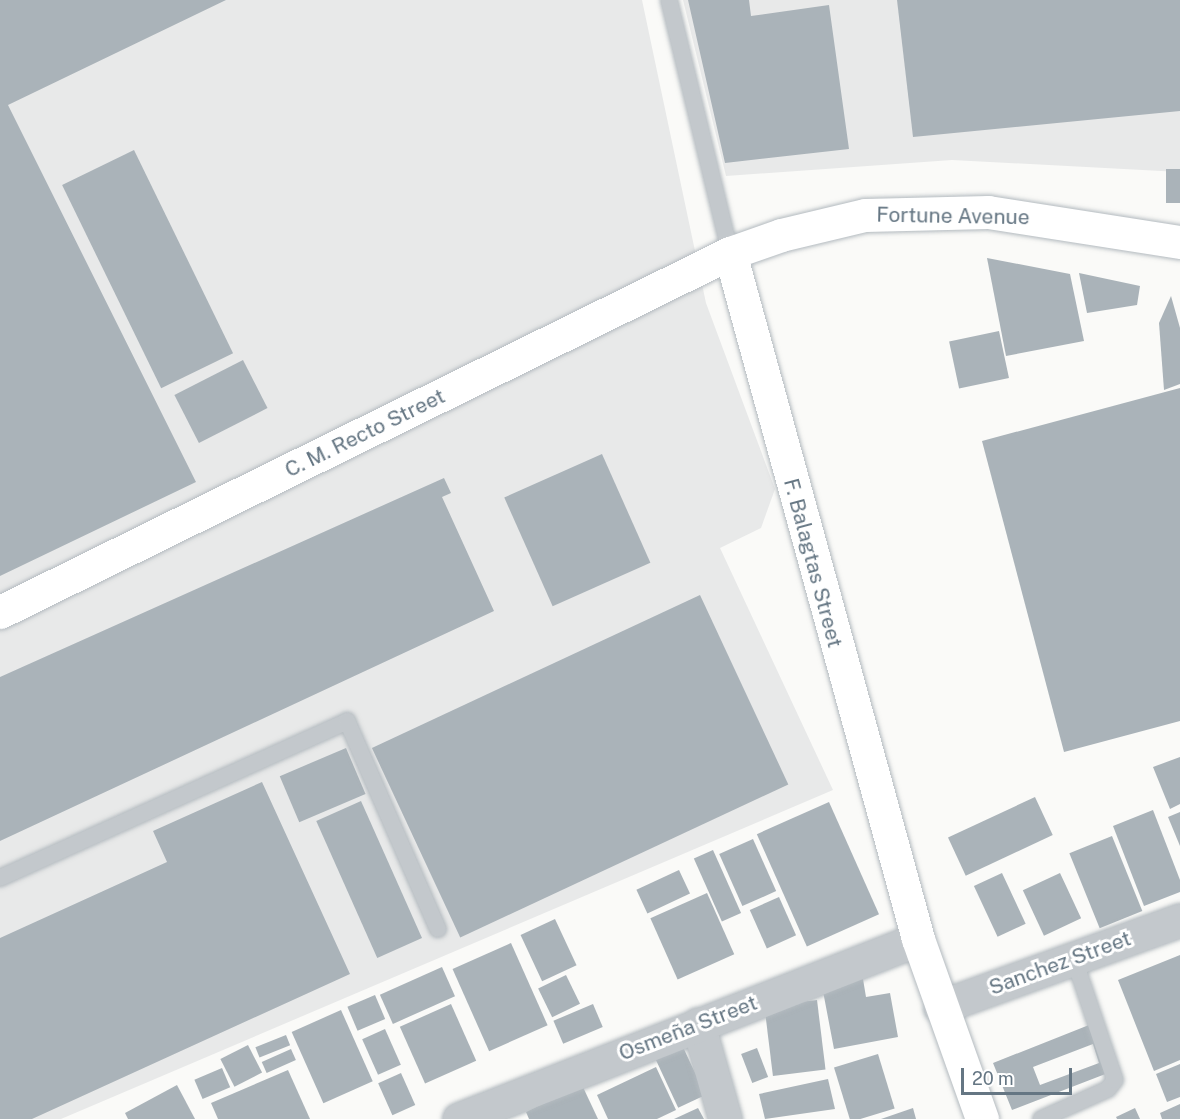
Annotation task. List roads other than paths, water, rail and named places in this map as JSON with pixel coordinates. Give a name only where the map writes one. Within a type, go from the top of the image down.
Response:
[{"type":"main road","name":"Fortune Avenue","points":[[730,254],[811,226],[891,213],[1022,214],[1180,242]]},
{"type":"main road","name":"C. M. Recto Street","points":[[0,612],[730,254]]},
{"type":"main road","name":"F. Balagtas Street","points":[[730,254],[918,939],[940,1007],[982,1119]]},
{"type":"street","name":"Sanchez Street","points":[[940,1007],[1180,920]]},
{"type":"street","name":"Osmeña Street","points":[[459,1119],[918,939]]},
{"type":"street","points":[[698,1024],[725,1119]]},
{"type":"lane","name":"F. Balagtas Street","points":[[669,0],[730,254]]},
{"type":"lane","points":[[0,878],[347,721],[438,929]]},
{"type":"lane","points":[[1041,1119],[1108,1089],[1115,1080],[1074,958]]}]
